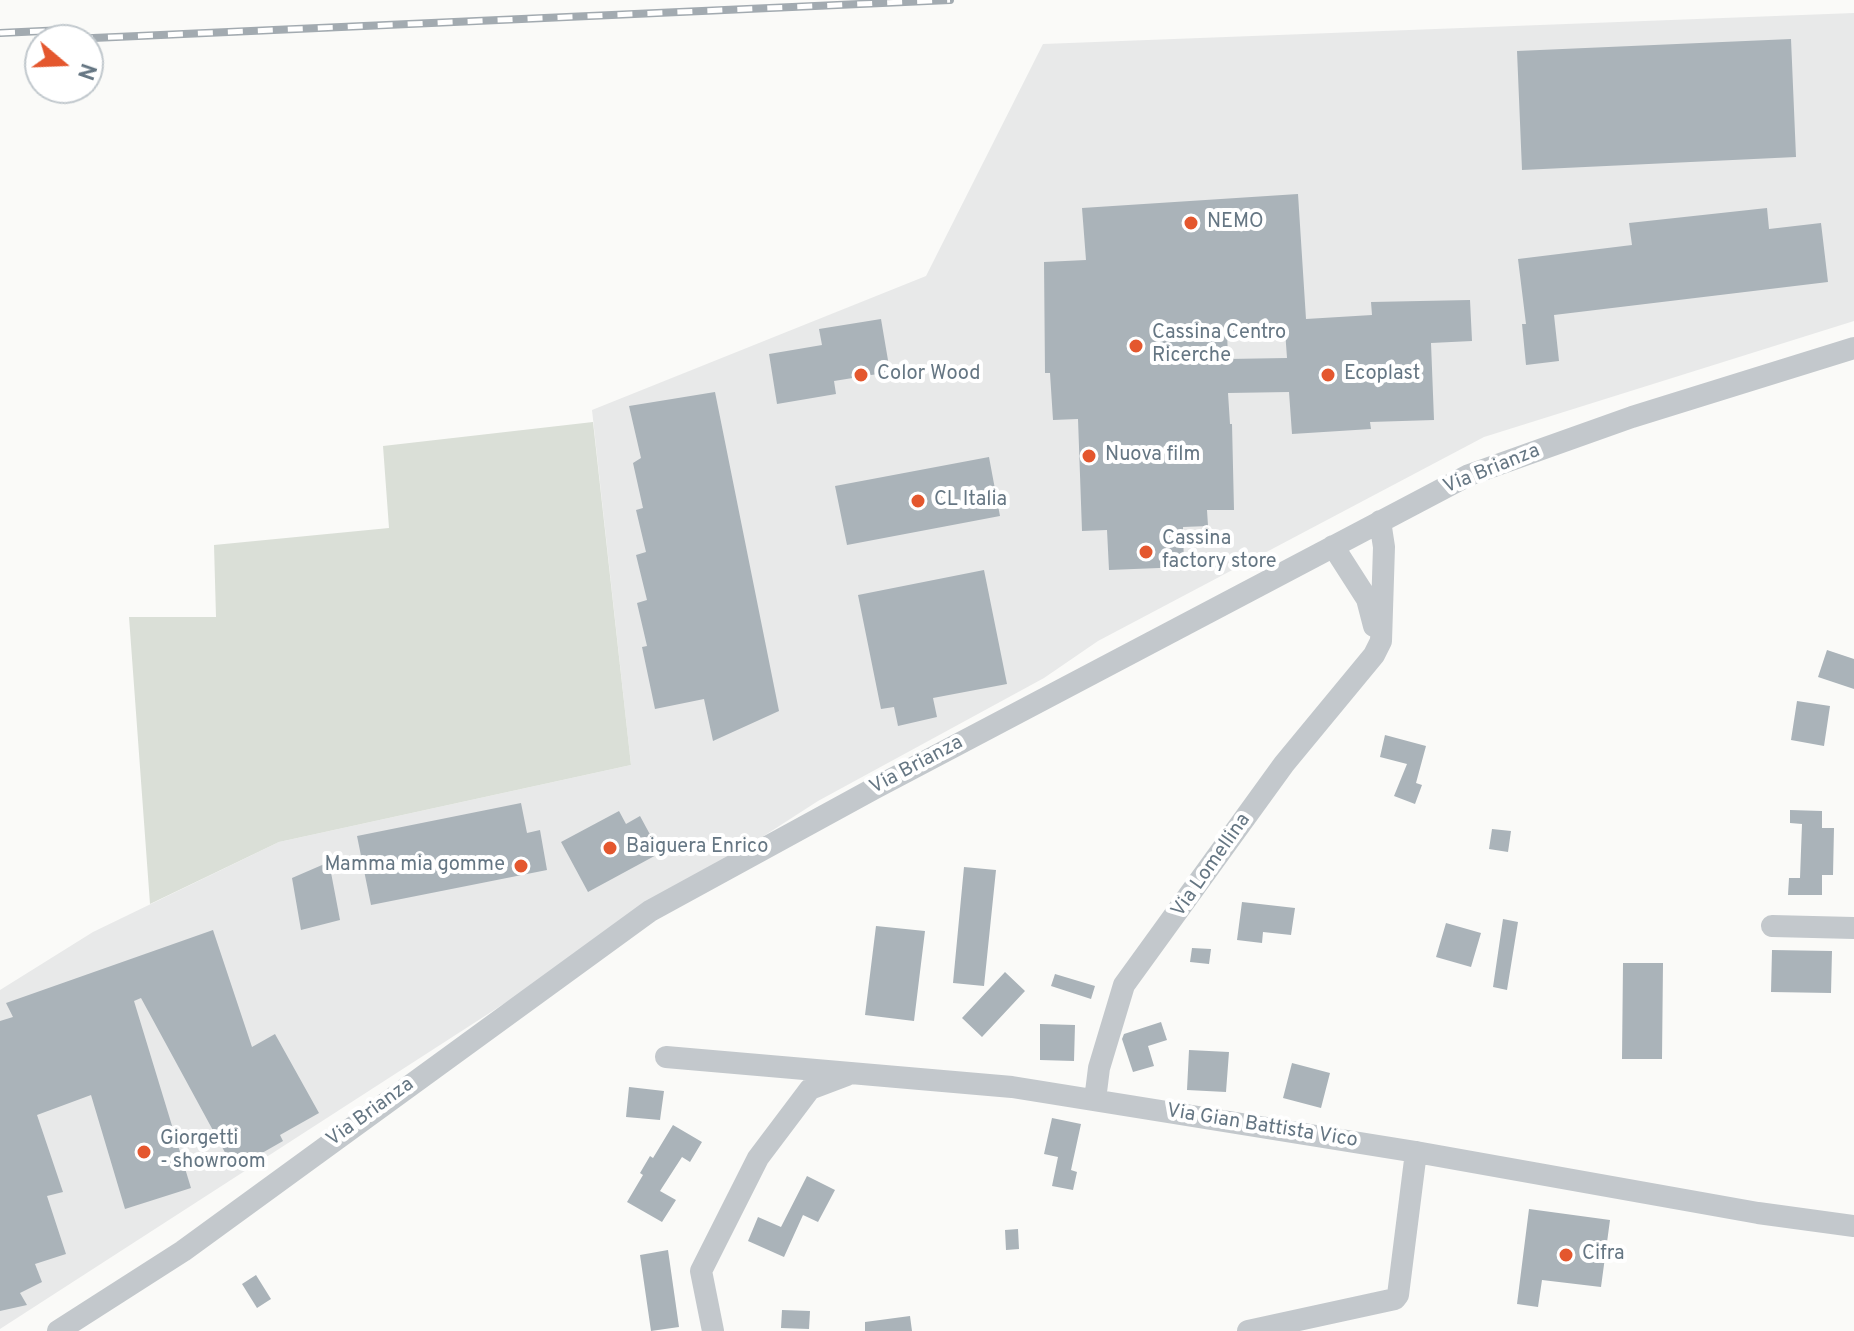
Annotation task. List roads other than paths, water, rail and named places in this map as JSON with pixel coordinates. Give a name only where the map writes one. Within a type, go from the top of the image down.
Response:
[{"type":"street","name":"Via Brianza","points":[[58,1331],[183,1251],[650,911],[875,788],[1469,475],[1632,417],[1854,348]]},
{"type":"street","name":"Via Lomellina","points":[[1095,1100],[1099,1068],[1124,985],[1284,764],[1374,655],[1381,641],[1384,547],[1380,521]]},
{"type":"street","points":[[1333,546],[1367,599],[1375,631],[1374,655]]},
{"type":"street","points":[[1772,926],[1854,928]]},
{"type":"street","name":"Via Gian Battista Vico","points":[[666,1057],[1012,1087],[1416,1152],[1758,1213],[1854,1226]]},
{"type":"street","points":[[713,1331],[701,1271],[758,1158],[810,1089],[852,1073]]},
{"type":"street","points":[[1248,1331],[1395,1299],[1398,1295],[1416,1152]]},
{"type":"railway","points":[[104,38],[950,0]]},
{"type":"railway","points":[[0,33],[24,32]]},
{"type":"place","name":"NEMO","points":[[1191,223]]},
{"type":"place","name":"Cassina Centro Ricerche","points":[[1136,346]]},
{"type":"place","name":"Color Wood","points":[[861,375]]},
{"type":"place","name":"Ecoplast","points":[[1328,375]]},
{"type":"place","name":"Nuova film","points":[[1089,456]]},
{"type":"place","name":"CL Italia","points":[[918,501]]},
{"type":"place","name":"Cassina factory store","points":[[1146,552]]},
{"type":"place","name":"Baiguera Enrico","points":[[610,848]]},
{"type":"place","name":"Mamma mia gomme","points":[[521,866]]},
{"type":"place","name":"Giorgetti - showroom","points":[[144,1152]]},
{"type":"place","name":"Cifra","points":[[1566,1255]]}]
